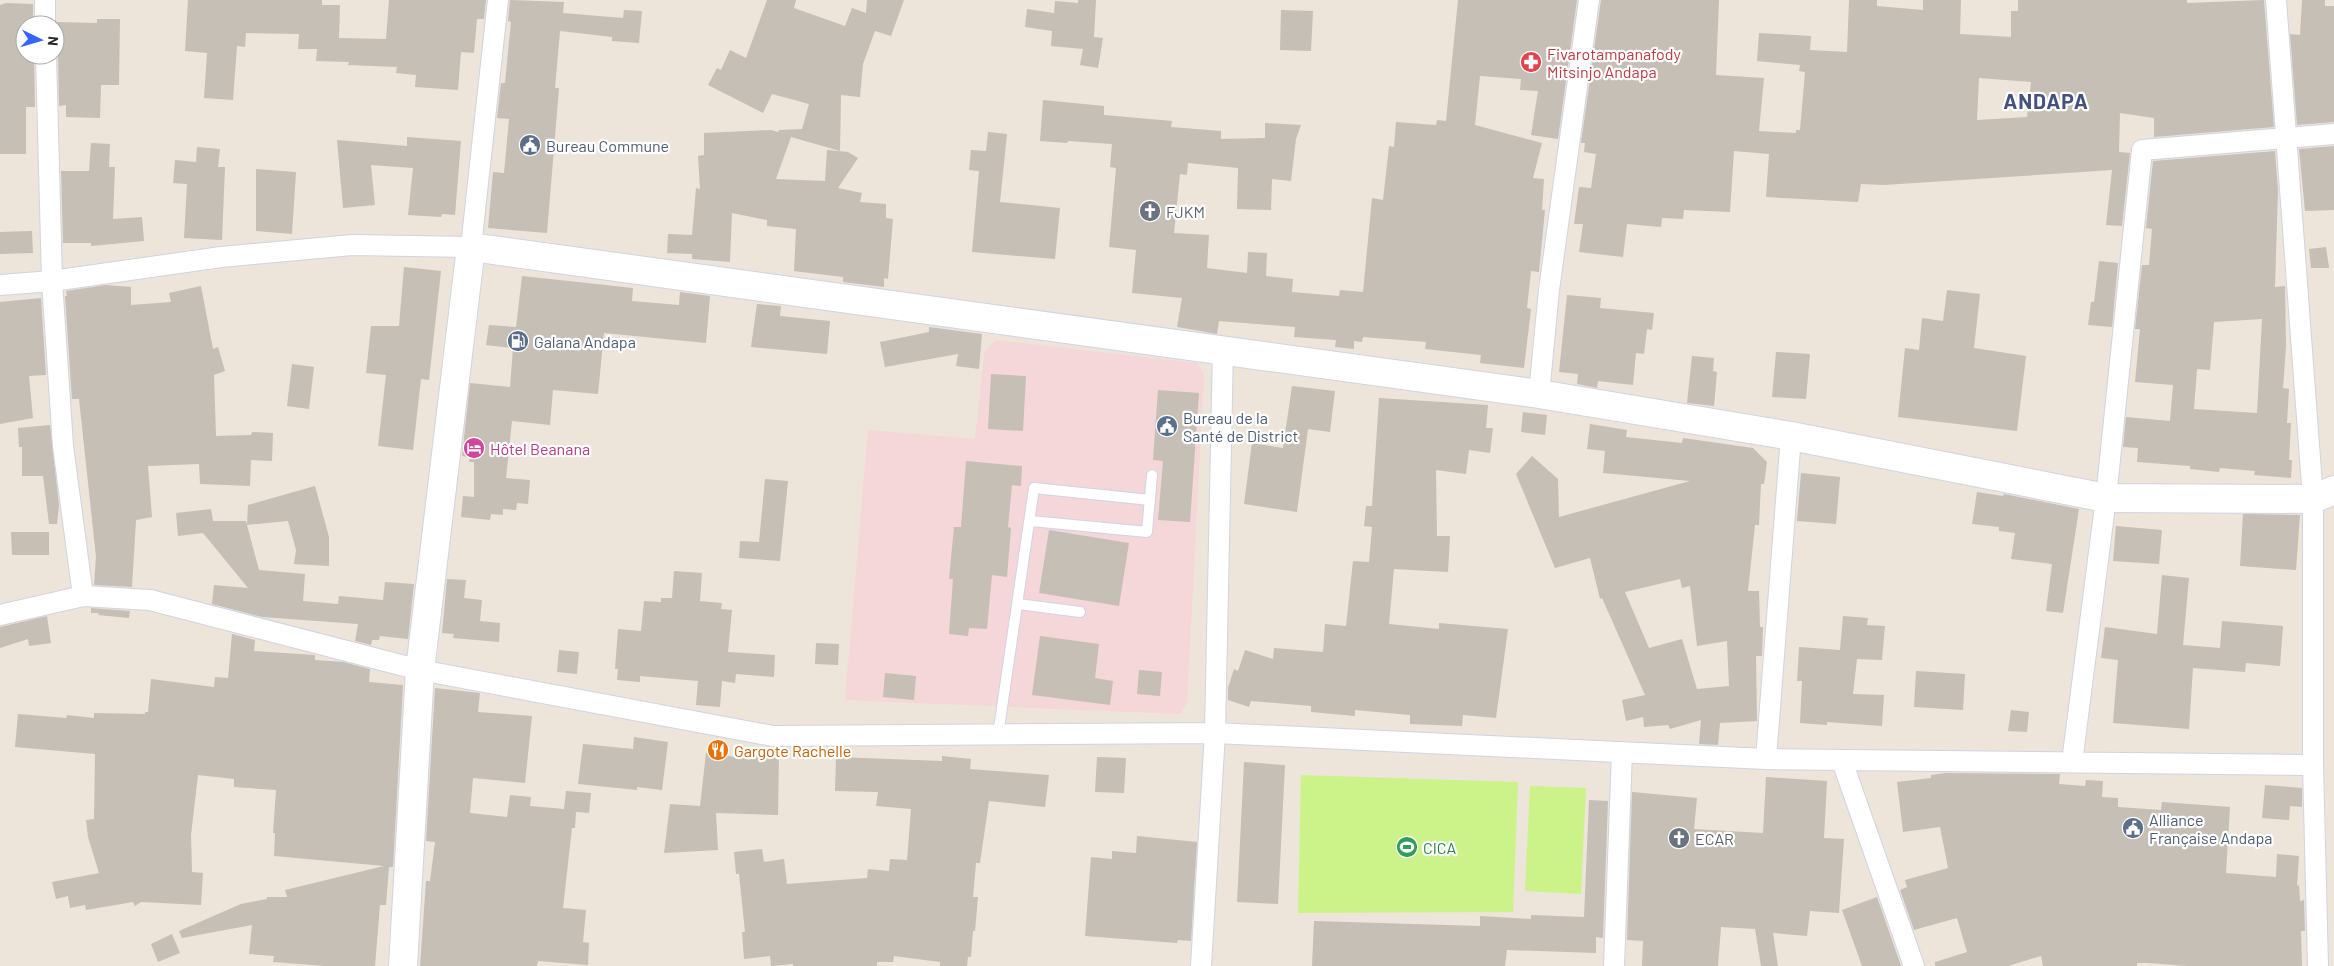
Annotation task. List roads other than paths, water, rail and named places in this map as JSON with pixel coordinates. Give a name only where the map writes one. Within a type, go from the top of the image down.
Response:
[{"type":"street","points":[[44,0],[45,15]]},
{"type":"street","points":[[403,966],[420,670],[471,247],[498,0]]},
{"type":"street","points":[[1539,394],[1549,290],[1590,0]]},
{"type":"street","points":[[2276,0],[2287,138],[2324,495],[2313,765],[2318,966]]},
{"type":"street","points":[[46,65],[52,281],[62,446],[83,596]]},
{"type":"street","points":[[2072,762],[2106,498],[2142,150],[2334,134]]},
{"type":"street","points":[[0,286],[52,281],[221,257],[352,244],[471,247],[1539,394],[1791,436],[2106,498],[2324,495]]},
{"type":"street","points":[[1201,966],[1215,733],[1223,349]]},
{"type":"street","points":[[1766,759],[1791,436]]},
{"type":"street","points":[[0,615],[83,596],[150,600],[420,670],[774,736],[1215,733],[1766,759],[2313,765]]},
{"type":"street","points":[[1614,966],[1622,752]]},
{"type":"street","points":[[1842,761],[1914,966]]},
{"type":"lane","points":[[1031,521],[1147,532],[1152,475]]},
{"type":"lane","points":[[998,735],[1031,521],[1034,488],[1150,500]]},
{"type":"lane","points":[[1018,604],[1080,612]]},
{"type":"place","name":"Fivarotampanafody Mitsinjo Andapa","points":[[1531,62]]},
{"type":"place","name":"Bureau Commune","points":[[530,145]]},
{"type":"place","name":"FJKM","points":[[1150,211]]},
{"type":"place","name":"Galana Andapa","points":[[518,341]]},
{"type":"place","name":"Bureau de la Santé de District","points":[[1167,426]]},
{"type":"place","name":"Hôtel Beanana","points":[[474,448]]},
{"type":"place","name":"Gargote Rachelle","points":[[718,750]]},
{"type":"place","name":"Alliance Française Andapa","points":[[2133,828]]},
{"type":"place","name":"ECAR","points":[[1679,838]]},
{"type":"place","name":"CICA","points":[[1407,847]]},
{"type":"district","name":"ANDAPA","points":[[2046,100]]}]
